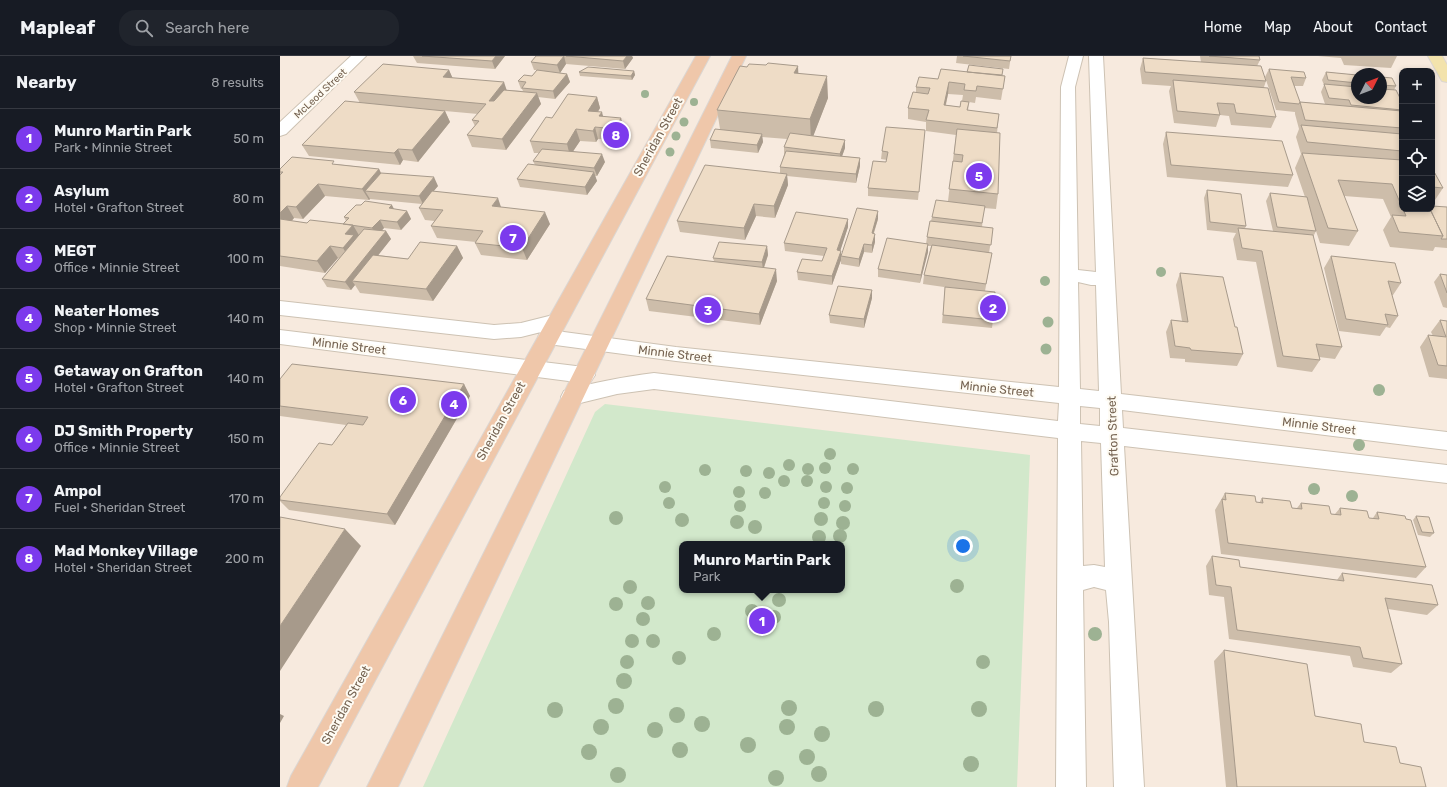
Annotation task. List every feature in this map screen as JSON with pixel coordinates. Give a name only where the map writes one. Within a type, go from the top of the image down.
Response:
[{"type":"highway","name":"Sheridan Street","points":[[302,787],[703,56]]},
{"type":"highway","points":[[382,787],[739,56]]},
{"type":"main road","points":[[1435,56],[1447,78]]},
{"type":"street","name":"McLeod Street","points":[[280,131],[359,56]]},
{"type":"street","points":[[1071,787],[1069,85],[1076,56]]},
{"type":"street","name":"Grafton Street","points":[[1096,56],[1112,401],[1118,583],[1122,622],[1129,787]]},
{"type":"street","points":[[1069,85],[1086,83],[1097,85]]},
{"type":"street","points":[[1069,274],[1091,279],[1106,277]]},
{"type":"street","name":"Minnie Street","points":[[280,308],[494,332],[552,329],[599,344],[676,354],[1069,396],[1447,441]]},
{"type":"street","points":[[452,358],[464,349],[473,337],[470,330]]},
{"type":"street","name":"Minnie Street","points":[[280,337],[584,375]]},
{"type":"street","points":[[667,383],[662,373],[666,362],[676,354]]},
{"type":"street","points":[[572,397],[635,382],[667,383],[980,421],[1447,474]]},
{"type":"street","points":[[980,421],[988,410],[989,395],[984,388]]},
{"type":"street","points":[[1197,412],[1195,427],[1205,446]]},
{"type":"street","points":[[1070,584],[1087,576],[1098,576],[1118,583]]},
{"type":"shaded area","points":[[280,56],[1447,56],[1447,787],[280,787]]},
{"type":"green space","points":[[605,404],[1030,455],[1017,787],[423,787],[595,412]]},
{"type":"building","points":[[422,56],[496,56],[492,61]]},
{"type":"building","points":[[536,56],[564,56],[557,65],[531,62]]},
{"type":"building","points":[[566,56],[627,56],[623,61]]},
{"type":"building","points":[[963,56],[1011,56],[1010,61]]},
{"type":"building","points":[[1209,56],[1259,56],[1260,60]]},
{"type":"building","points":[[1143,58],[1261,66],[1266,81],[1145,72]]},
{"type":"building","points":[[768,63],[798,66],[794,73],[827,76],[810,119],[717,110],[740,66],[747,67],[749,64],[766,65]]},
{"type":"building","points":[[383,64],[449,70],[443,77],[504,82],[489,101],[494,101],[504,90],[537,93],[502,139],[467,135],[479,121],[472,120],[486,104],[354,92]]},
{"type":"building","points":[[969,65],[1003,69],[1002,75],[967,72]]},
{"type":"building","points":[[588,67],[634,71],[631,76],[579,72]]},
{"type":"building","points":[[941,69],[1005,76],[1003,89],[977,86],[976,91],[964,90],[965,84],[949,82],[944,105],[960,107],[961,101],[969,102],[967,110],[999,114],[997,128],[926,120],[929,110],[908,108],[913,92],[928,94],[930,88],[916,87],[919,77],[938,79]]},
{"type":"building","points":[[1269,69],[1304,72],[1306,78],[1291,77],[1300,102],[1299,104],[1279,102]]},
{"type":"building","points":[[537,70],[567,74],[553,91],[522,88],[526,82],[518,81],[524,75],[532,76]]},
{"type":"building","points":[[1326,72],[1351,74],[1351,82],[1328,80]]},
{"type":"building","points":[[1387,78],[1392,78],[1396,86],[1387,85]]},
{"type":"building","points":[[1173,80],[1268,88],[1276,117],[1236,113],[1234,104],[1217,103],[1220,115],[1177,111]]},
{"type":"building","points":[[1324,84],[1351,86],[1351,104],[1387,104],[1387,89],[1396,90],[1399,96],[1399,110],[1351,105],[1349,100],[1329,98]]},
{"type":"building","points":[[568,94],[597,97],[588,111],[602,112],[599,116],[621,118],[615,129],[595,127],[593,131],[576,129],[567,144],[530,141],[546,117],[552,118]]},
{"type":"building","points":[[345,101],[445,111],[412,150],[398,149],[394,153],[302,145]]},
{"type":"building","points":[[1300,102],[1399,111],[1399,128],[1305,120]]},
{"type":"building","points":[[1301,125],[1399,134],[1399,151],[1307,142]]},
{"type":"building","points":[[886,127],[925,130],[919,192],[868,188],[873,161],[886,162],[888,152],[882,151]]},
{"type":"building","points":[[715,129],[762,134],[757,145],[710,140]]},
{"type":"building","points":[[957,129],[1000,133],[998,194],[949,189],[953,161],[962,162],[963,155],[954,154]]},
{"type":"building","points":[[1166,132],[1282,141],[1293,175],[1171,165]]},
{"type":"building","points":[[790,133],[845,140],[840,154],[784,147]]},
{"type":"building","points":[[542,149],[602,154],[594,168],[533,161]]},
{"type":"building","points":[[786,151],[860,158],[856,174],[780,167]]},
{"type":"building","points":[[1302,153],[1399,160],[1399,200],[1392,184],[1338,180],[1358,231],[1328,228]]},
{"type":"building","points":[[292,157],[334,161],[332,164],[379,169],[362,189],[318,184],[296,207],[287,206],[280,213],[280,175],[283,172],[280,172],[280,169]]},
{"type":"building","points":[[528,164],[594,172],[585,187],[517,179]]},
{"type":"building","points":[[705,165],[787,174],[774,206],[754,204],[744,228],[677,221]]},
{"type":"building","points":[[381,173],[434,177],[419,196],[365,191]]},
{"type":"building","points":[[1435,173],[1443,188],[1435,187]]},
{"type":"building","points":[[1207,190],[1241,194],[1246,226],[1210,222]]},
{"type":"building","points":[[432,191],[498,198],[492,206],[545,212],[522,248],[475,243],[483,231],[431,226],[443,210],[419,208]]},
{"type":"building","points":[[1270,193],[1307,197],[1316,231],[1277,227]]},
{"type":"building","points":[[936,200],[985,206],[982,223],[932,217]]},
{"type":"building","points":[[365,201],[392,205],[389,208],[407,211],[397,222],[380,220],[372,228],[343,224],[349,218],[344,217],[356,205],[361,205]]},
{"type":"building","points":[[1435,206],[1447,207],[1447,239],[1441,239],[1443,236],[1431,212],[1435,212]]},
{"type":"building","points":[[857,208],[878,211],[872,233],[875,234],[872,245],[864,244],[859,259],[841,256]]},
{"type":"building","points":[[796,212],[848,219],[837,250],[841,251],[832,276],[797,272],[802,259],[822,261],[827,248],[784,243]]},
{"type":"building","points":[[1404,212],[1431,212],[1443,236],[1399,232],[1392,215],[1406,216]]},
{"type":"building","points":[[280,219],[307,223],[310,220],[353,225],[345,234],[354,235],[343,248],[330,246],[317,261],[280,256]]},
{"type":"building","points":[[930,221],[993,228],[991,245],[927,237]]},
{"type":"building","points":[[1238,228],[1313,235],[1342,347],[1316,344],[1320,360],[1283,356],[1262,251],[1242,248]]},
{"type":"building","points":[[364,229],[386,231],[345,282],[322,279]]},
{"type":"building","points":[[887,238],[928,244],[921,275],[878,269]]},
{"type":"building","points":[[420,242],[457,246],[426,289],[352,281],[373,255],[408,259]]},
{"type":"building","points":[[719,242],[767,246],[762,262],[713,258]]},
{"type":"building","points":[[932,245],[992,253],[986,284],[924,275]]},
{"type":"building","points":[[667,256],[776,269],[759,314],[646,299]]},
{"type":"building","points":[[1331,256],[1395,263],[1401,283],[1388,281],[1398,316],[1385,314],[1388,325],[1346,319]]},
{"type":"building","points":[[1180,273],[1223,277],[1243,354],[1191,350],[1190,348],[1175,346],[1171,320],[1188,322]]},
{"type":"building","points":[[1440,274],[1447,275],[1447,293]]},
{"type":"building","points":[[838,286],[872,290],[864,319],[829,315]]},
{"type":"building","points":[[945,287],[995,292],[993,320],[943,315]]},
{"type":"building","points":[[1440,320],[1447,321],[1447,366],[1438,365],[1428,335],[1446,337]]},
{"type":"building","points":[[292,364],[464,384],[387,514],[280,500],[280,497],[319,443],[332,445],[348,423],[363,425],[368,417],[280,406],[280,379]]},
{"type":"building","points":[[1225,493],[1255,496],[1256,502],[1263,503],[1262,498],[1290,501],[1292,508],[1302,509],[1301,503],[1329,506],[1331,514],[1341,515],[1340,508],[1367,511],[1369,518],[1379,519],[1377,512],[1405,516],[1406,519],[1411,520],[1426,567],[1228,543],[1222,499],[1226,500]]},
{"type":"building","points":[[1416,516],[1429,517],[1434,533],[1422,532]]},
{"type":"building","points":[[280,517],[345,529],[280,626]]},
{"type":"building","points":[[1212,556],[1239,560],[1240,567],[1344,581],[1342,573],[1432,585],[1438,605],[1385,598],[1402,664],[1363,658],[1360,647],[1237,630],[1231,587],[1216,585]]},
{"type":"building","points":[[1224,650],[1307,664],[1315,716],[1361,724],[1364,742],[1396,747],[1400,763],[1421,767],[1426,787],[1237,787]]},
{"type":"place","name":"Mad Monkey Village","points":[[616,135]]},
{"type":"place","name":"Getaway on Grafton","points":[[979,176]]},
{"type":"place","name":"Ampol","points":[[513,238]]},
{"type":"place","name":"Asylum","points":[[993,308]]},
{"type":"place","name":"MEGT","points":[[708,310]]},
{"type":"place","name":"DJ Smith Property","points":[[403,400]]},
{"type":"place","name":"Neater Homes","points":[[454,404]]},
{"type":"place","name":"Munro Martin Park","points":[[762,621]]}]
